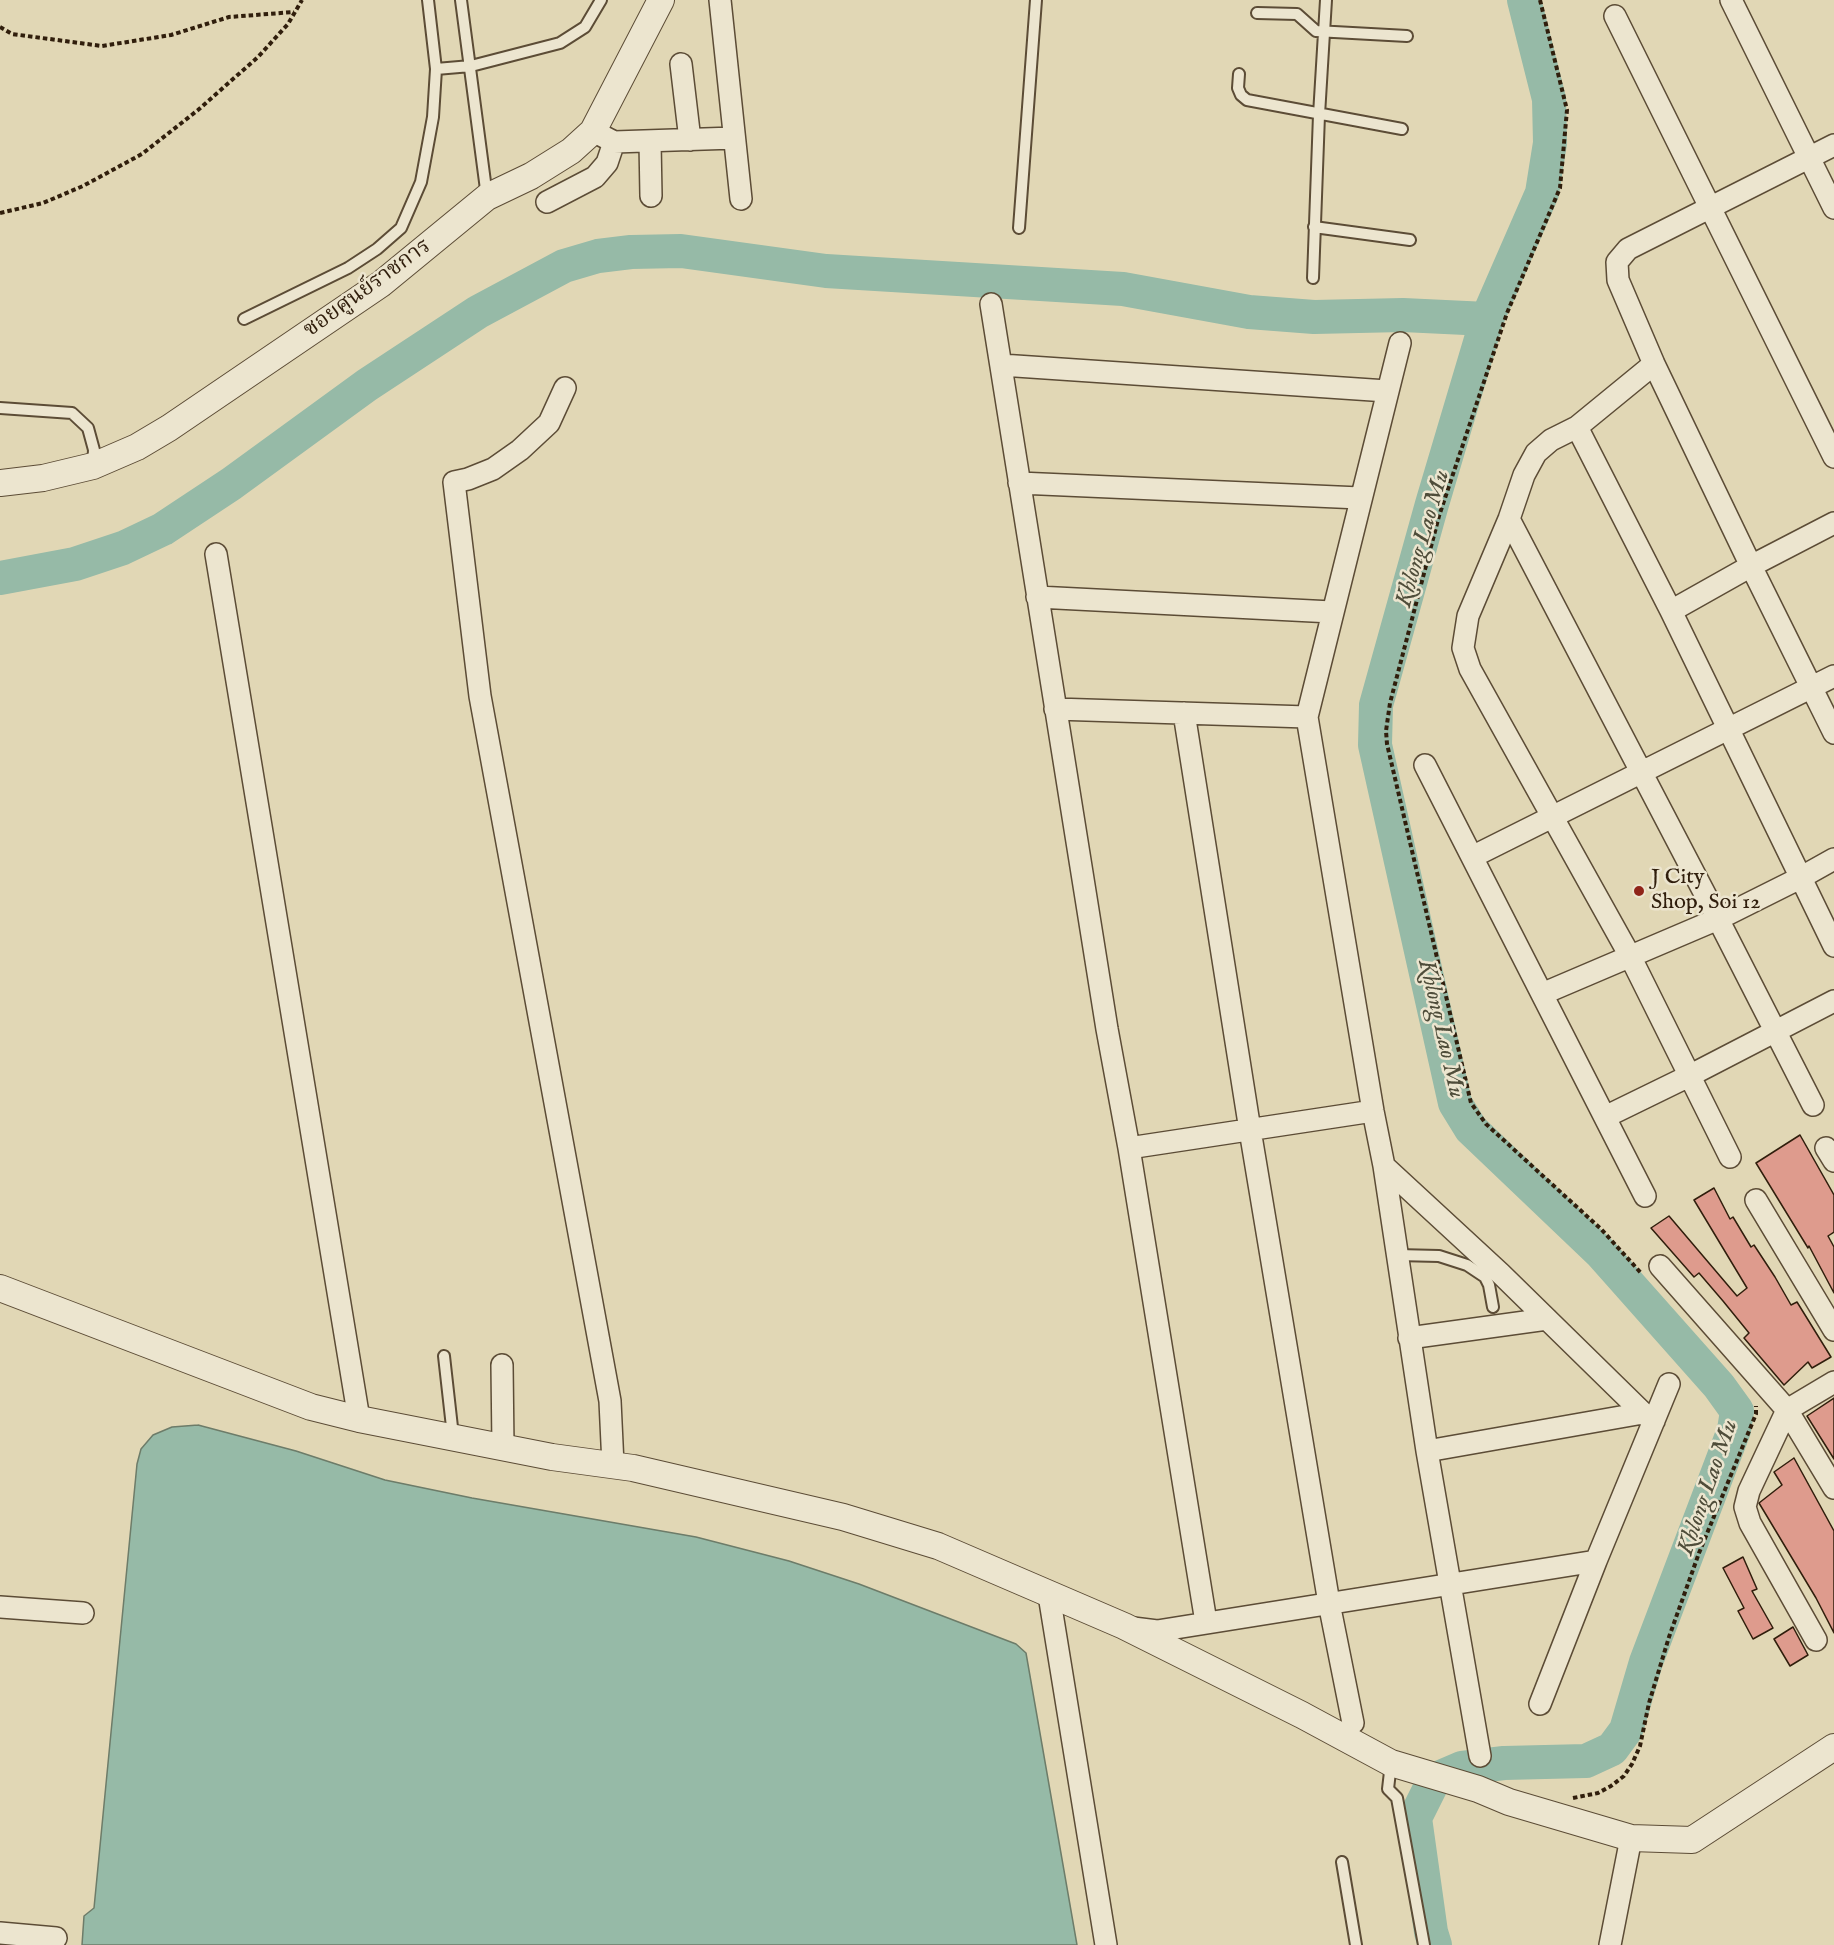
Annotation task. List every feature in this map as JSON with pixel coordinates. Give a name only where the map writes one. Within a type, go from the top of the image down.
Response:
[{"type":"street","name":"ซอยศูนย์ราชการ","points":[[0,483],[43,478],[93,466],[137,447],[169,428],[381,284],[487,197],[531,176],[571,151],[603,137],[661,0]]},
{"type":"street","points":[[720,0],[741,199]]},
{"type":"street","points":[[1731,0],[1834,208]]},
{"type":"street","points":[[1615,16],[1834,458]]},
{"type":"street","points":[[681,64],[690,140]]},
{"type":"street","points":[[547,202],[595,177],[607,163],[603,137],[650,142],[734,138]]},
{"type":"street","points":[[650,142],[651,196]]},
{"type":"street","points":[[1834,145],[1628,249],[1617,262],[1618,280],[1654,364],[1834,733]]},
{"type":"street","points":[[991,304],[1107,1029],[1129,1148],[1206,1622]]},
{"type":"street","points":[[1400,343],[1307,717],[1384,1166],[1449,1584],[1480,1756]]},
{"type":"street","points":[[1654,364],[1577,427],[1551,440],[1536,453],[1524,475],[1509,519],[1468,616],[1463,648],[1470,669],[1630,956],[1730,1157]]},
{"type":"street","points":[[1001,365],[1387,391]]},
{"type":"street","points":[[566,388],[549,423],[520,450],[493,469],[454,482],[480,696],[610,1401],[613,1465]]},
{"type":"street","points":[[1577,427],[1671,611],[1834,946]]},
{"type":"street","points":[[1019,483],[1360,498]]},
{"type":"street","points":[[1509,519],[1813,1105]]},
{"type":"street","points":[[1671,611],[1834,523]]},
{"type":"street","points":[[216,554],[358,1419]]},
{"type":"street","points":[[1038,597],[1332,612]]},
{"type":"street","points":[[1472,857],[1834,676]]},
{"type":"street","points":[[1055,709],[1307,717]]},
{"type":"street","points":[[1184,713],[1250,1130],[1329,1603],[1353,1723]]},
{"type":"street","points":[[1425,765],[1646,1196]]},
{"type":"street","points":[[1542,994],[1718,919],[1834,859]]},
{"type":"street","points":[[1605,1117],[1834,1001]]},
{"type":"street","points":[[1129,1148],[1373,1112]]},
{"type":"street","points":[[1384,1166],[1442,1218],[1649,1417]]},
{"type":"street","points":[[1756,1200],[1834,1330]]},
{"type":"street","points":[[1660,1266],[1787,1410],[1834,1488]]},
{"type":"street","points":[[0,1287],[311,1407],[358,1419],[552,1457],[633,1468],[843,1517],[938,1546],[1049,1596],[1124,1626],[1398,1764],[1478,1789],[1509,1802],[1631,1838],[1692,1840],[1834,1747]]},
{"type":"street","points":[[1409,1338],[1547,1319]]},
{"type":"street","points":[[502,1365],[503,1446]]},
{"type":"street","points":[[1816,1640],[1750,1523],[1745,1507],[1749,1491],[1787,1410],[1834,1382]]},
{"type":"street","points":[[1540,1704],[1649,1417],[1669,1384]]},
{"type":"street","points":[[1427,1451],[1649,1417]]},
{"type":"street","points":[[1124,1626],[1157,1631],[1596,1561]]},
{"type":"street","points":[[1049,1596],[1106,1945]]},
{"type":"street","points":[[0,1607],[83,1613]]},
{"type":"street","points":[[1631,1838],[1687,1834],[1834,1742]]},
{"type":"street","points":[[1610,1945],[1631,1838]]},
{"type":"street","points":[[0,1933],[56,1938]]},
{"type":"lane","points":[[244,319],[348,268],[377,249],[400,228],[421,182],[433,117],[436,69],[428,0]]},
{"type":"lane","points":[[461,0],[487,197]]},
{"type":"lane","points":[[436,69],[471,66],[560,43],[585,27],[601,0]]},
{"type":"lane","points":[[1019,228],[1036,0]]},
{"type":"lane","points":[[1312,278],[1326,0]]},
{"type":"lane","points":[[1257,13],[1297,14],[1316,31],[1407,36]]},
{"type":"lane","points":[[1239,74],[1238,88],[1247,100],[1402,129]]},
{"type":"lane","points":[[1314,227],[1410,240]]},
{"type":"lane","points":[[0,408],[72,413],[88,428],[94,450],[93,466]]},
{"type":"lane","points":[[1397,1255],[1439,1256],[1467,1265],[1485,1277],[1494,1307]]},
{"type":"lane","points":[[444,1356],[453,1436]]},
{"type":"lane","points":[[1398,1764],[1388,1789],[1397,1798],[1424,1945]]},
{"type":"lane","points":[[1342,1862],[1356,1945]]},
{"type":"path","points":[[0,213],[43,203],[83,186],[142,154],[198,110],[258,57],[288,24],[302,0]]},
{"type":"path","points":[[0,27],[12,34],[102,46],[171,34],[229,17],[295,12]]},
{"type":"shaded area","points":[[198,1425],[296,1451],[385,1480],[472,1498],[696,1537],[789,1561],[859,1584],[1016,1644],[1026,1653],[1077,1945],[82,1945],[84,1916],[94,1908],[137,1464],[141,1449],[153,1435],[172,1427]]},
{"type":"building","points":[[1800,1135],[1834,1195],[1834,1232],[1828,1236],[1834,1247],[1834,1293],[1809,1246],[1808,1248],[1756,1163]]},
{"type":"building","points":[[1714,1188],[1730,1219],[1733,1217],[1751,1247],[1754,1245],[1791,1305],[1797,1302],[1831,1357],[1812,1368],[1808,1362],[1784,1385],[1744,1338],[1749,1333],[1723,1301],[1699,1273],[1694,1277],[1651,1228],[1669,1216],[1737,1296],[1747,1288],[1694,1200]]},
{"type":"building","points":[[1834,1398],[1834,1459],[1807,1416]]},
{"type":"building","points":[[1794,1458],[1834,1531],[1834,1633],[1816,1598],[1759,1503],[1782,1485],[1774,1472]]},
{"type":"building","points":[[1743,1557],[1757,1589],[1752,1591],[1773,1628],[1753,1639],[1738,1611],[1744,1608],[1723,1568]]},
{"type":"building","points":[[1793,1627],[1808,1655],[1790,1666],[1774,1639]]},
{"type":"waterway","name":"Khlong Lao Mu","points":[[1435,1945],[1431,1932],[1415,1818],[1434,1780],[1462,1768],[1504,1763],[1586,1761],[1612,1749],[1626,1730],[1646,1662],[1734,1430],[1737,1411],[1719,1386],[1601,1253],[1471,1129],[1455,1103],[1375,745],[1376,705],[1487,319],[1542,193],[1550,143],[1549,99],[1524,0]]},
{"type":"waterway","points":[[0,578],[75,564],[123,548],[163,529],[231,484],[367,385],[478,312],[564,266],[598,256],[631,252],[681,251],[826,271],[1123,289],[1249,312],[1314,317],[1403,315],[1487,319]]},
{"type":"place","name":"J City Shop, Soi 12","points":[[1639,891]]}]
